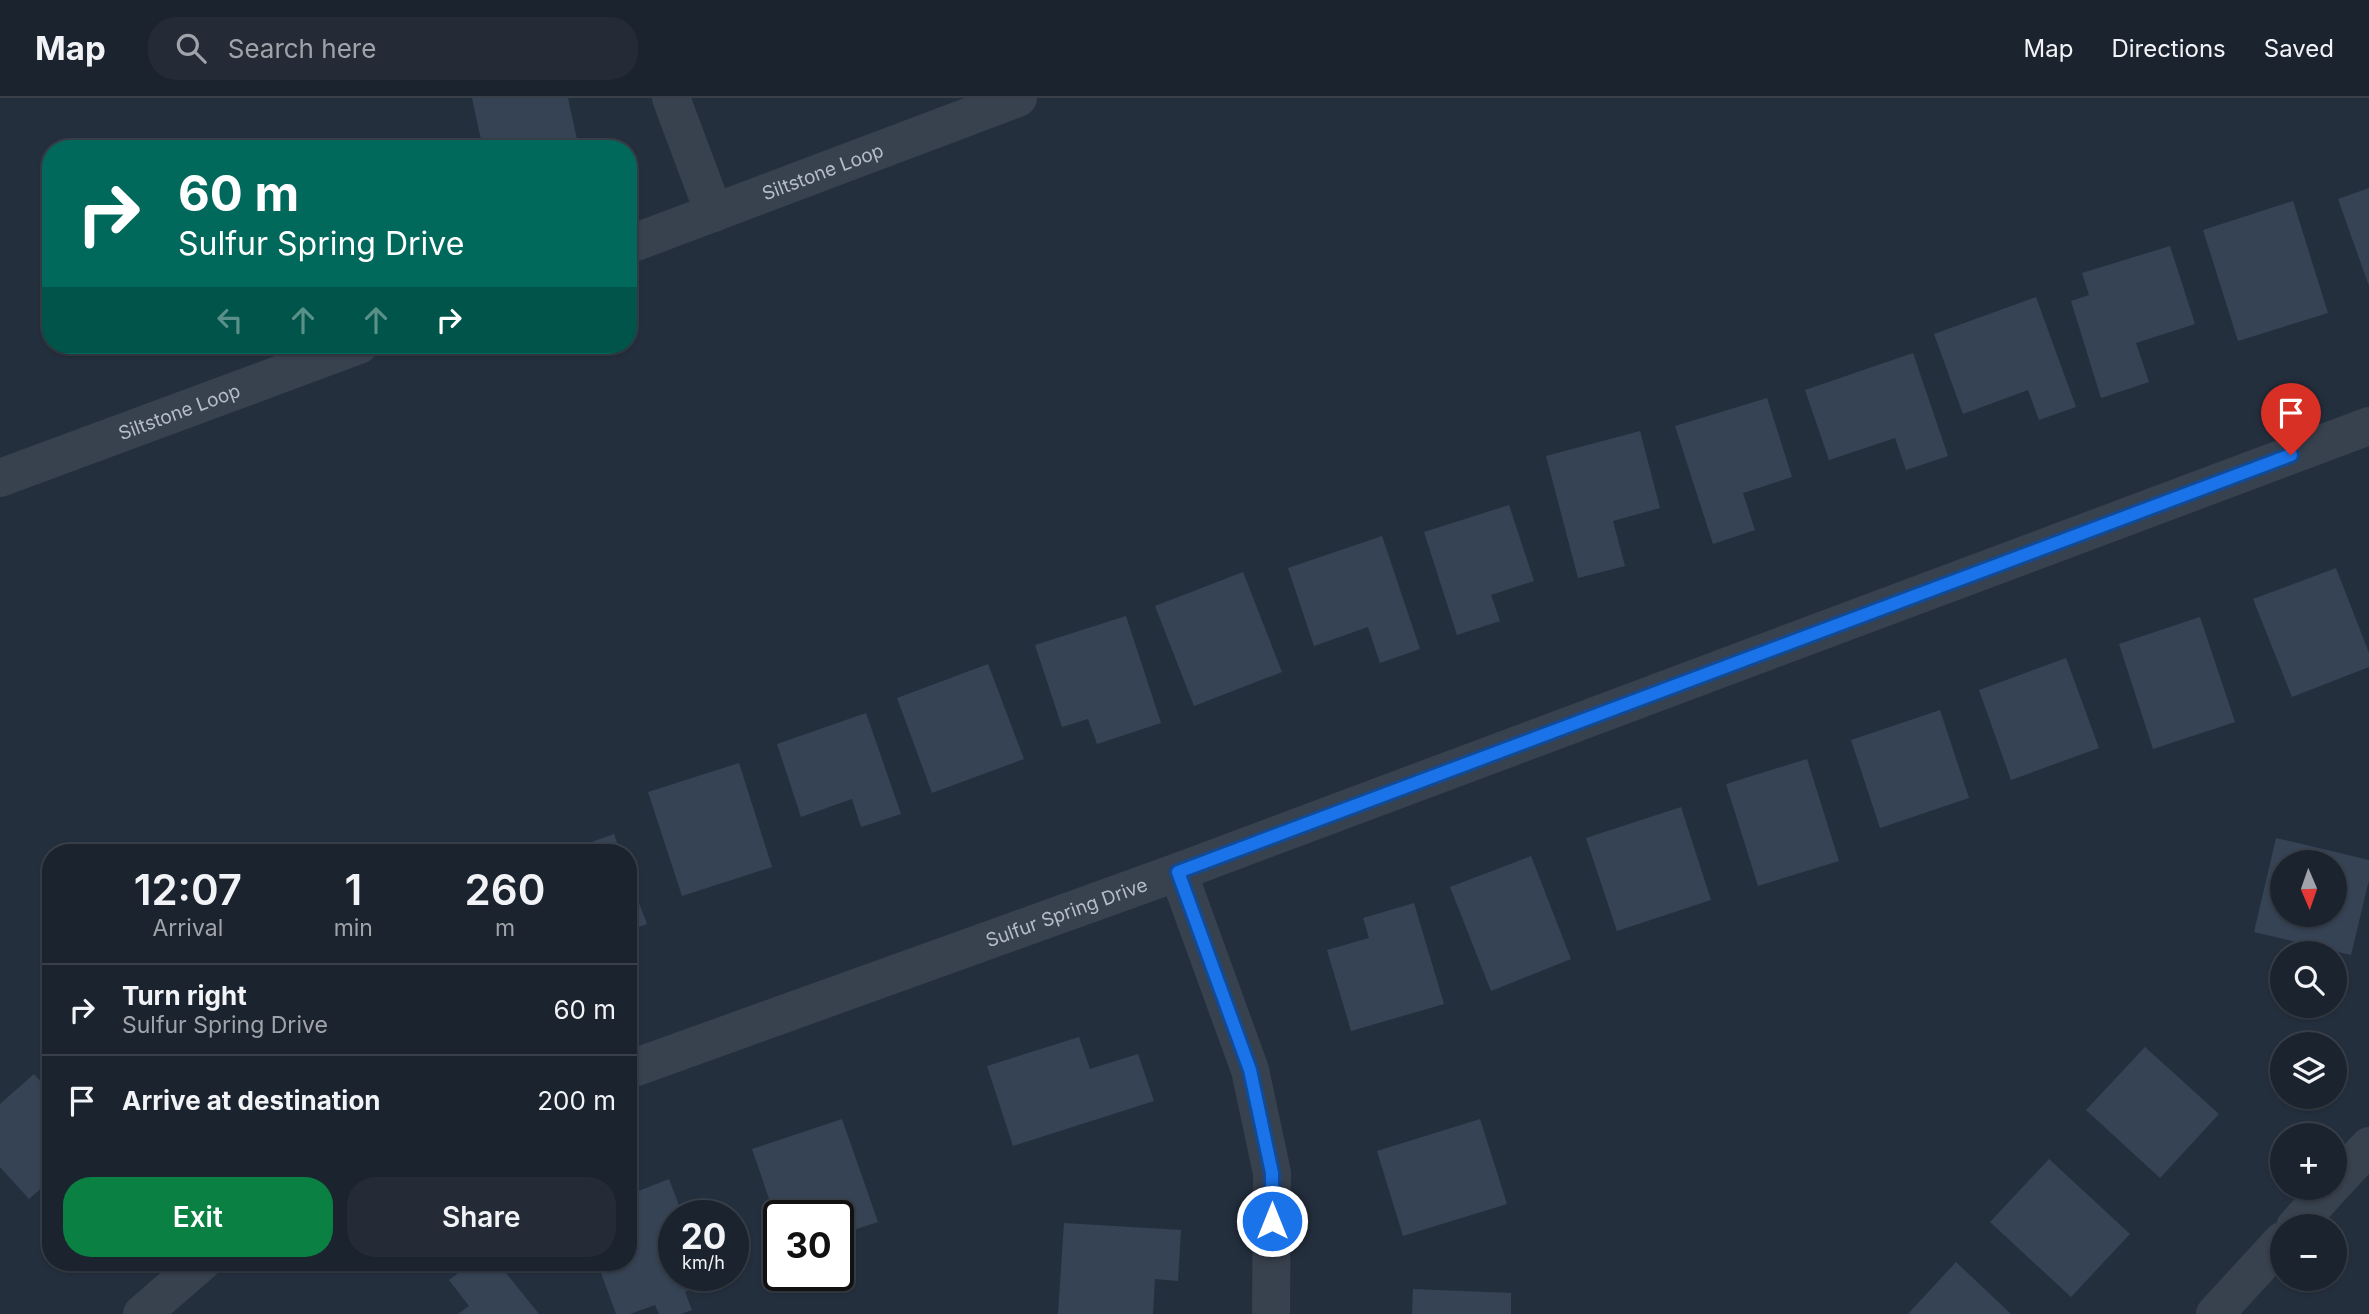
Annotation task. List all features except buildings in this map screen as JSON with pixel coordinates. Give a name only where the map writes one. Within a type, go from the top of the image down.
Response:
[{"type":"street","points":[[671,98],[714,213]]},
{"type":"street","name":"Siltstone Loop","points":[[637,242],[1018,98]]},
{"type":"street","name":"Siltstone Loop","points":[[0,478],[335,354]]},
{"type":"street","name":"Sulfur Spring Drive","points":[[637,1067],[1178,872],[2369,426]]},
{"type":"street","points":[[1178,872],[1250,1070],[1272,1173],[1270,1314]]},
{"type":"street","points":[[2347,1170],[2369,1146]]},
{"type":"street","points":[[2307,1214],[2319,1200]]},
{"type":"street","points":[[2215,1314],[2270,1254]]},
{"type":"street","points":[[142,1314],[192,1271]]},
{"type":"route","points":[[1272,1221],[1272,1173],[1250,1070],[1178,872],[2291,455]]}]
